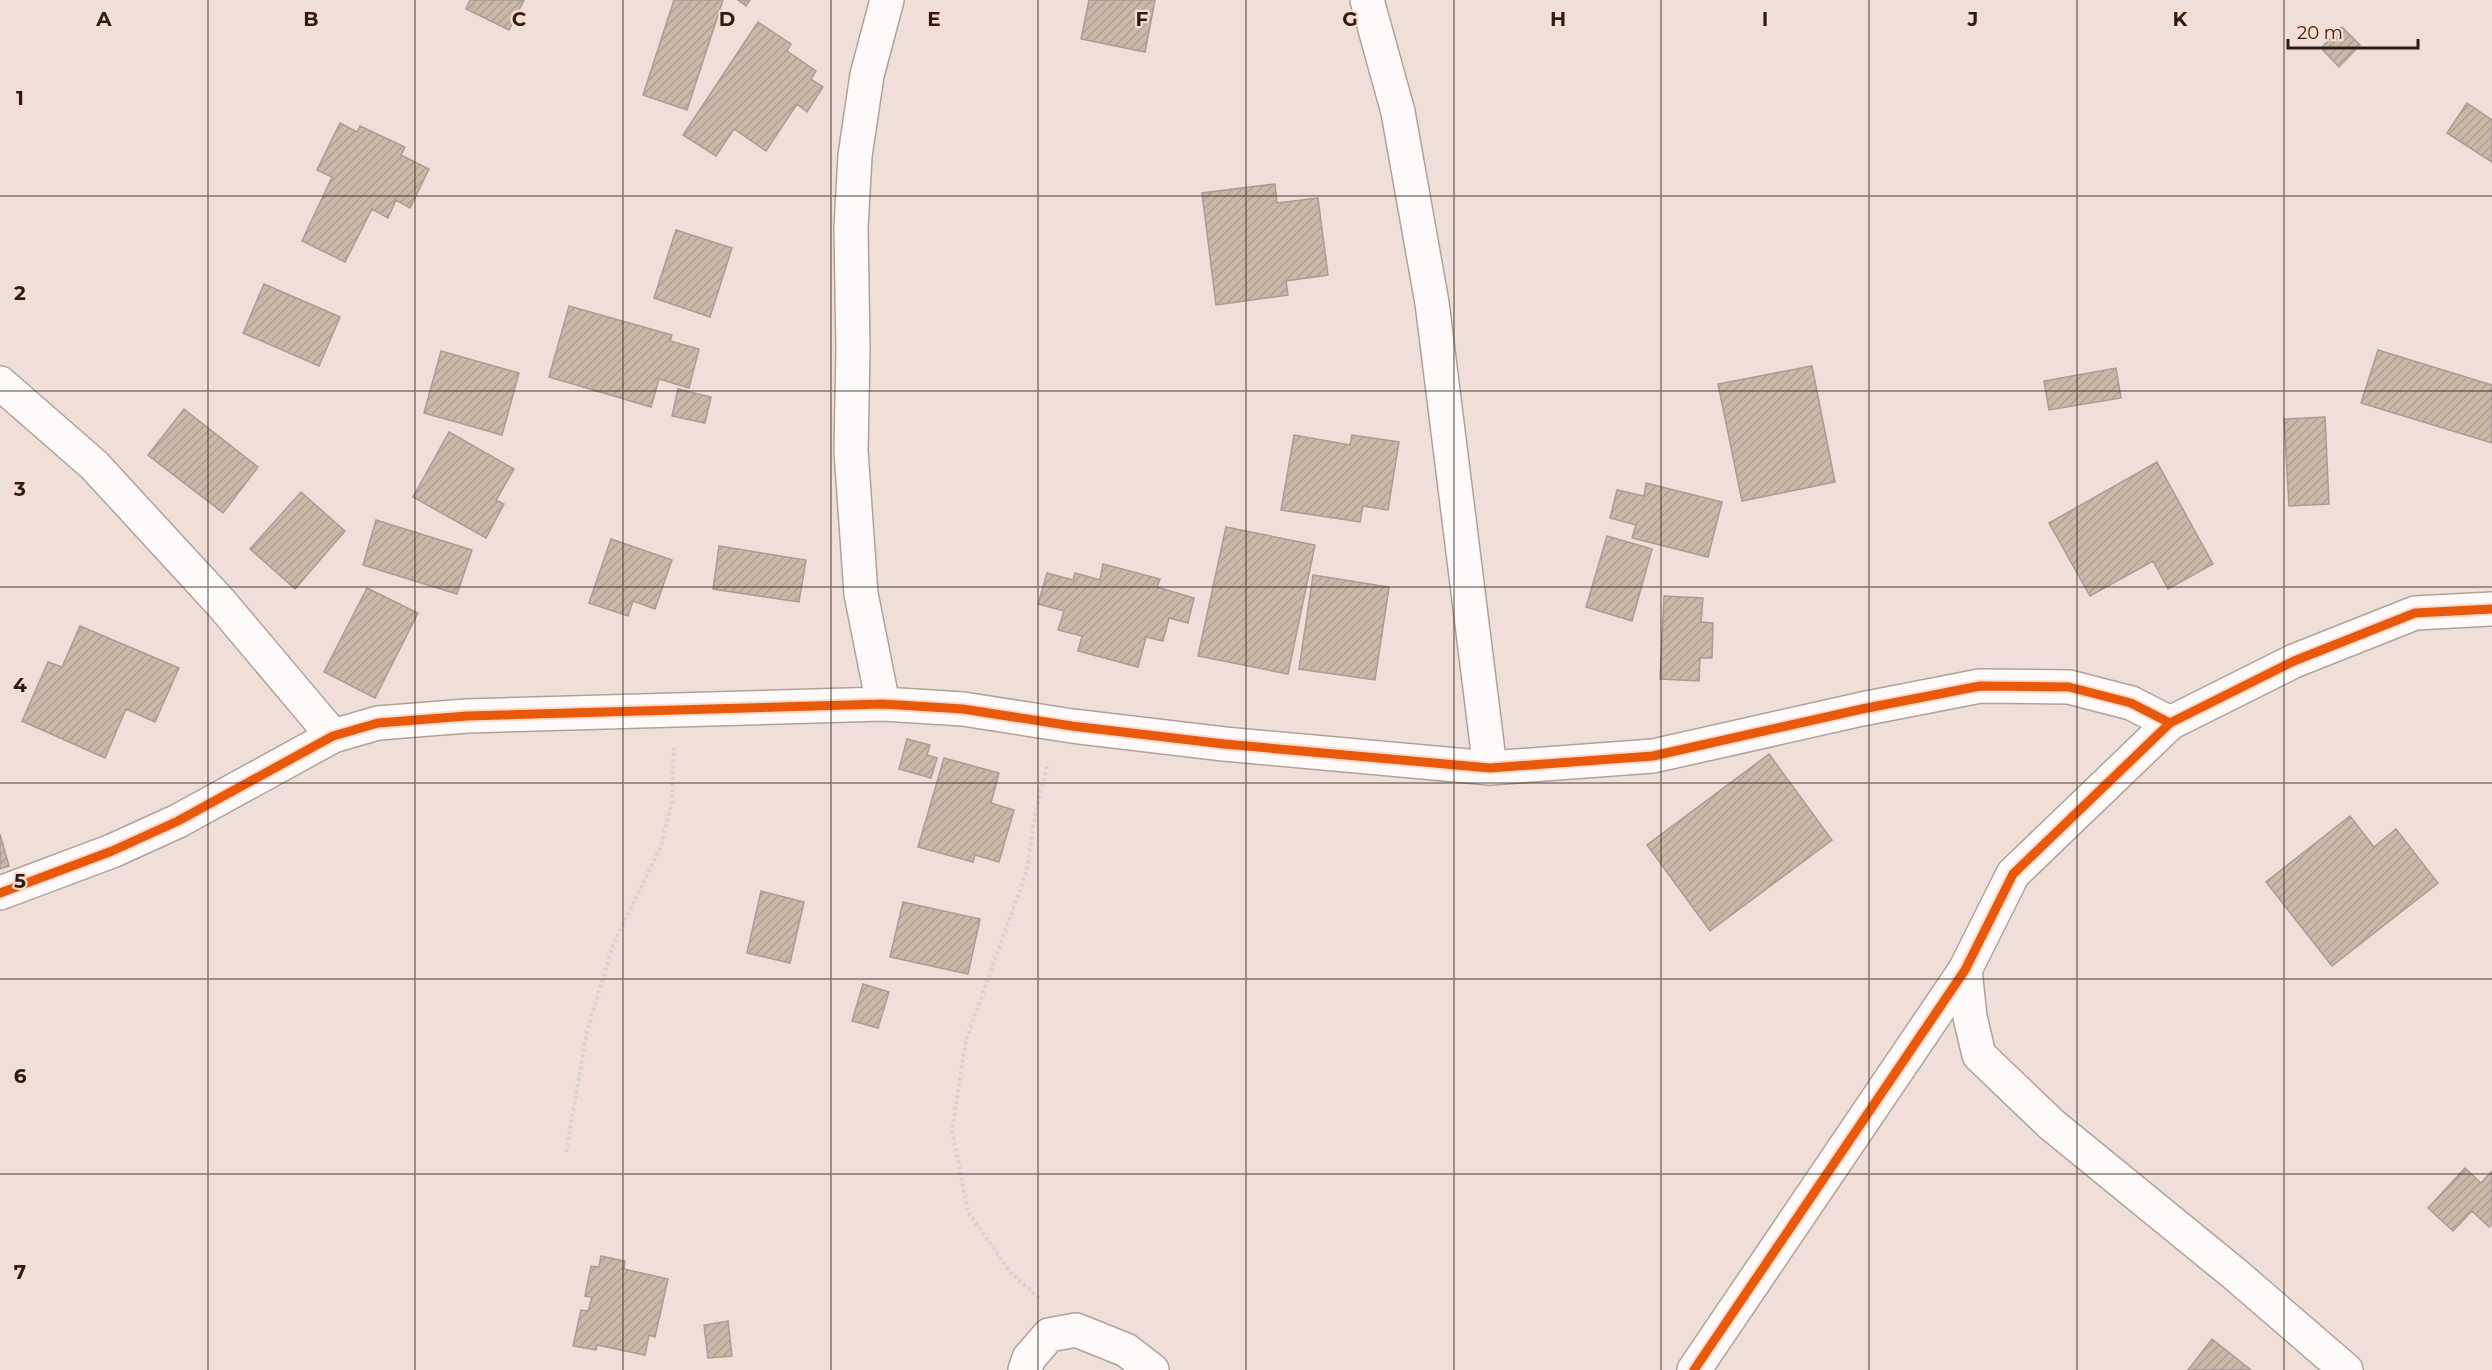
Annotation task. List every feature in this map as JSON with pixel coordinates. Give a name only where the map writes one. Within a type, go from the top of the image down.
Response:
[{"type":"street","points":[[883,704],[861,594],[852,451],[851,228],[855,156],[867,75],[887,0]]},
{"type":"street","points":[[1367,0],[1398,112],[1432,303],[1490,768]]},
{"type":"street","points":[[0,383],[102,474],[221,603],[333,736]]},
{"type":"street","points":[[1694,1370],[1965,970],[2013,874],[2170,723],[2294,661],[2415,613],[2492,609]]},
{"type":"street","points":[[0,893],[112,851],[178,820],[333,736],[378,723],[467,716],[883,704],[963,708],[1072,726],[1224,744],[1490,768],[1653,756],[1862,709],[1980,686],[2069,687],[2131,703],[2170,723]]},
{"type":"street","points":[[1965,970],[1970,1017],[1978,1055],[2051,1124],[2236,1275],[2346,1370]]},
{"type":"street","points":[[1025,1370],[1029,1358],[1049,1335],[1076,1330],[1126,1350],[1152,1370]]},
{"type":"path","points":[[566,1152],[587,1031],[610,955],[661,846],[672,802],[675,711]]},
{"type":"path","points":[[1072,726],[1045,766],[1027,870],[966,1040],[952,1131],[968,1212],[1011,1273],[1076,1330]]},
{"type":"building","points":[[470,0],[524,0],[509,30],[466,9]]},
{"type":"building","points":[[674,0],[723,0],[687,110],[643,95]]},
{"type":"building","points":[[738,0],[750,0],[746,6]]},
{"type":"building","points":[[1089,0],[1155,0],[1145,52],[1081,39]]},
{"type":"building","points":[[758,22],[791,44],[787,51],[816,71],[811,79],[823,87],[807,112],[797,104],[766,151],[734,129],[716,156],[683,135]]},
{"type":"building","points":[[2342,27],[2360,45],[2339,67],[2321,48]]},
{"type":"building","points":[[2467,103],[2492,120],[2492,162],[2447,133]]},
{"type":"building","points":[[340,123],[357,132],[360,126],[405,147],[401,155],[429,169],[410,208],[396,200],[388,218],[372,209],[345,262],[302,241],[332,177],[317,170]]},
{"type":"building","points":[[1275,184],[1277,203],[1318,198],[1328,275],[1286,281],[1288,295],[1216,305],[1202,193]]},
{"type":"building","points":[[676,230],[732,248],[710,317],[654,298]]},
{"type":"building","points":[[264,284],[340,317],[319,366],[243,333]]},
{"type":"building","points":[[569,306],[672,335],[670,341],[699,349],[689,388],[659,379],[651,407],[549,377]]},
{"type":"building","points":[[2378,350],[2492,385],[2492,443],[2361,403]]},
{"type":"building","points":[[441,351],[519,373],[502,435],[424,413]]},
{"type":"building","points":[[1812,366],[1835,482],[1742,501],[1718,384]]},
{"type":"building","points":[[2116,368],[2121,398],[2049,410],[2044,381]]},
{"type":"building","points":[[678,389],[711,397],[705,423],[672,416]]},
{"type":"building","points":[[184,409],[258,467],[223,513],[148,455]]},
{"type":"building","points":[[2325,417],[2329,504],[2289,506],[2284,419]]},
{"type":"building","points":[[449,432],[514,469],[496,500],[504,504],[486,538],[413,497]]},
{"type":"building","points":[[1294,435],[1350,445],[1352,435],[1399,442],[1388,510],[1363,506],[1360,522],[1281,510]]},
{"type":"building","points":[[2157,462],[2213,564],[2168,589],[2153,561],[2090,596],[2049,523]]},
{"type":"building","points":[[1646,483],[1722,502],[1708,557],[1632,538],[1636,525],[1610,518],[1617,490],[1644,496]]},
{"type":"building","points":[[301,492],[345,531],[295,589],[250,549]]},
{"type":"building","points":[[376,520],[472,550],[457,594],[363,565]]},
{"type":"building","points":[[1226,527],[1315,545],[1288,674],[1198,656]]},
{"type":"building","points":[[1607,536],[1652,549],[1632,621],[1586,607]]},
{"type":"building","points":[[611,539],[672,560],[655,609],[633,601],[628,616],[589,603]]},
{"type":"building","points":[[719,546],[806,560],[799,602],[713,589]]},
{"type":"building","points":[[1103,564],[1160,579],[1157,587],[1194,598],[1188,623],[1169,618],[1163,641],[1146,637],[1138,667],[1078,651],[1082,636],[1058,630],[1064,611],[1038,604],[1047,573],[1073,580],[1075,573],[1100,580]]},
{"type":"building","points":[[1313,575],[1389,587],[1375,680],[1299,669]]},
{"type":"building","points":[[367,588],[418,613],[375,698],[324,672]]},
{"type":"building","points":[[1664,596],[1703,598],[1701,622],[1713,623],[1712,658],[1700,658],[1699,681],[1660,679]]},
{"type":"building","points":[[80,626],[179,668],[155,722],[126,709],[105,758],[22,721],[48,662],[62,667]]},
{"type":"building","points":[[907,739],[930,745],[927,755],[937,758],[931,778],[899,769]]},
{"type":"building","points":[[1769,754],[1832,840],[1710,931],[1647,845]]},
{"type":"building","points":[[944,758],[999,773],[991,803],[1014,810],[999,862],[975,855],[973,862],[918,847]]},
{"type":"building","points":[[2350,816],[2374,847],[2396,829],[2438,883],[2332,966],[2266,882]]},
{"type":"building","points":[[0,834],[9,866],[0,869]]},
{"type":"building","points":[[761,891],[804,902],[790,963],[747,953]]},
{"type":"building","points":[[903,902],[980,919],[968,974],[890,957]]},
{"type":"building","points":[[863,984],[889,992],[878,1028],[852,1021]]},
{"type":"building","points":[[2465,1168],[2481,1183],[2492,1171],[2492,1224],[2489,1227],[2472,1211],[2453,1231],[2428,1208]]},
{"type":"building","points":[[601,1256],[625,1261],[624,1269],[668,1279],[655,1337],[649,1335],[645,1355],[597,1345],[596,1350],[573,1346],[581,1310],[588,1311],[592,1297],[585,1296],[591,1266],[599,1267]]},
{"type":"building","points":[[728,1321],[732,1356],[708,1358],[704,1325]]},
{"type":"building","points":[[2212,1339],[2251,1370],[2188,1370]]},
{"type":"cycle path","points":[[1694,1370],[1965,970],[2013,874],[2170,723],[2294,661],[2415,613],[2492,609]]},
{"type":"cycle path","points":[[0,893],[112,851],[178,821],[333,736],[378,723],[467,716],[883,704],[963,709],[1072,726],[1224,744],[1490,768],[1653,756],[1862,709],[1980,686],[2069,687],[2131,703],[2170,723]]}]
